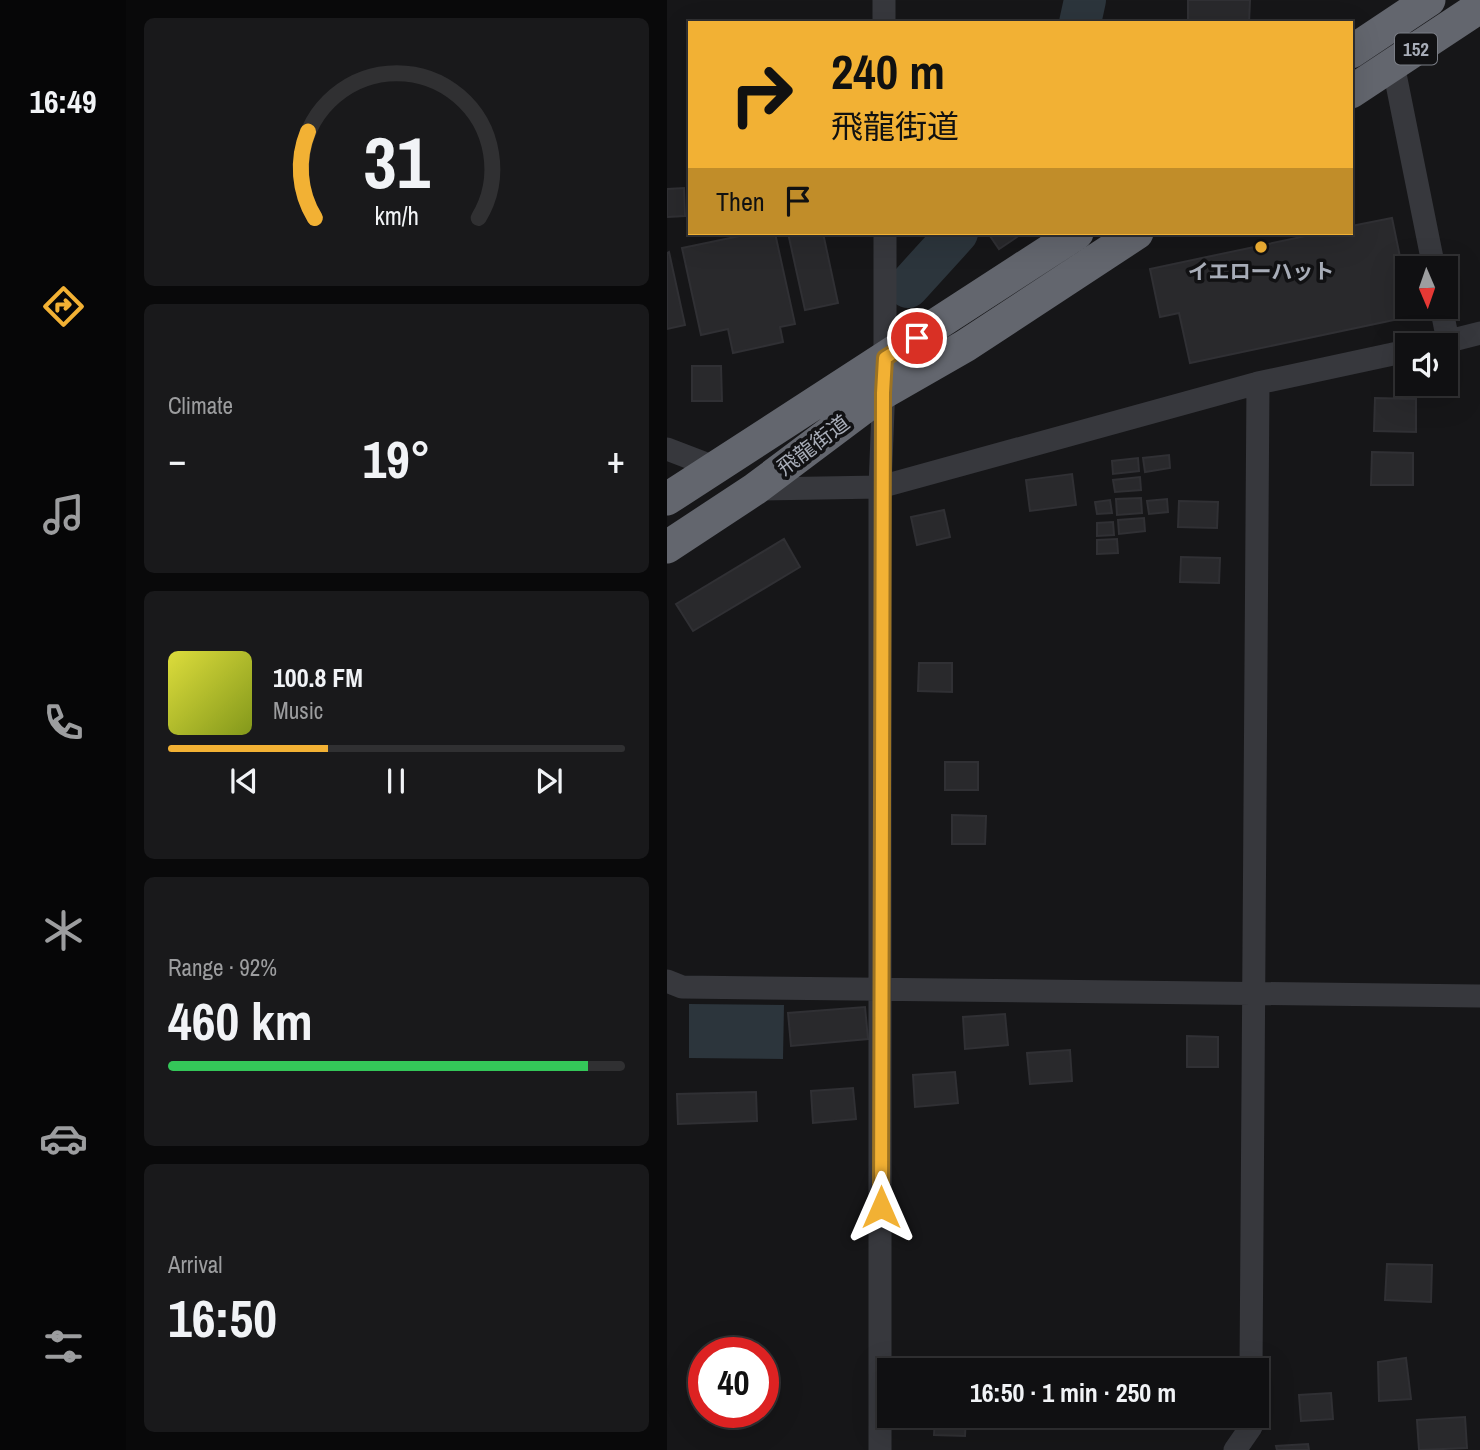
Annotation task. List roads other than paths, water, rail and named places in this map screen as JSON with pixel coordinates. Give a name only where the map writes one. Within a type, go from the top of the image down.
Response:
[{"type":"highway","name":"152","points":[[1353,50],[1398,9],[1429,0]]},
{"type":"highway","name":"152","points":[[1353,91],[1480,6]]},
{"type":"highway","name":"飛龍街道","points":[[667,499],[1074,235]]},
{"type":"highway","name":"飛龍街道","points":[[667,547],[755,489],[883,393],[965,346],[1134,235]]},
{"type":"street","points":[[884,0],[884,21]]},
{"type":"street","points":[[1393,64],[1431,256]]},
{"type":"street","points":[[880,1450],[880,487],[885,358],[885,235]]},
{"type":"street","points":[[1458,339],[1480,333]]},
{"type":"street","points":[[755,489],[880,487],[1258,383],[1395,354]]},
{"type":"street","points":[[1251,1358],[1258,383]]},
{"type":"street","points":[[667,449],[714,467]]},
{"type":"street","points":[[667,981],[682,987],[882,991],[1480,996]]},
{"type":"street","points":[[1235,1450],[1250,1428]]},
{"type":"waterway","points":[[1080,21],[1085,0]]},
{"type":"waterway","points":[[908,287],[955,235]]},
{"type":"place","name":"イエローハット","points":[[1261,247]]}]
